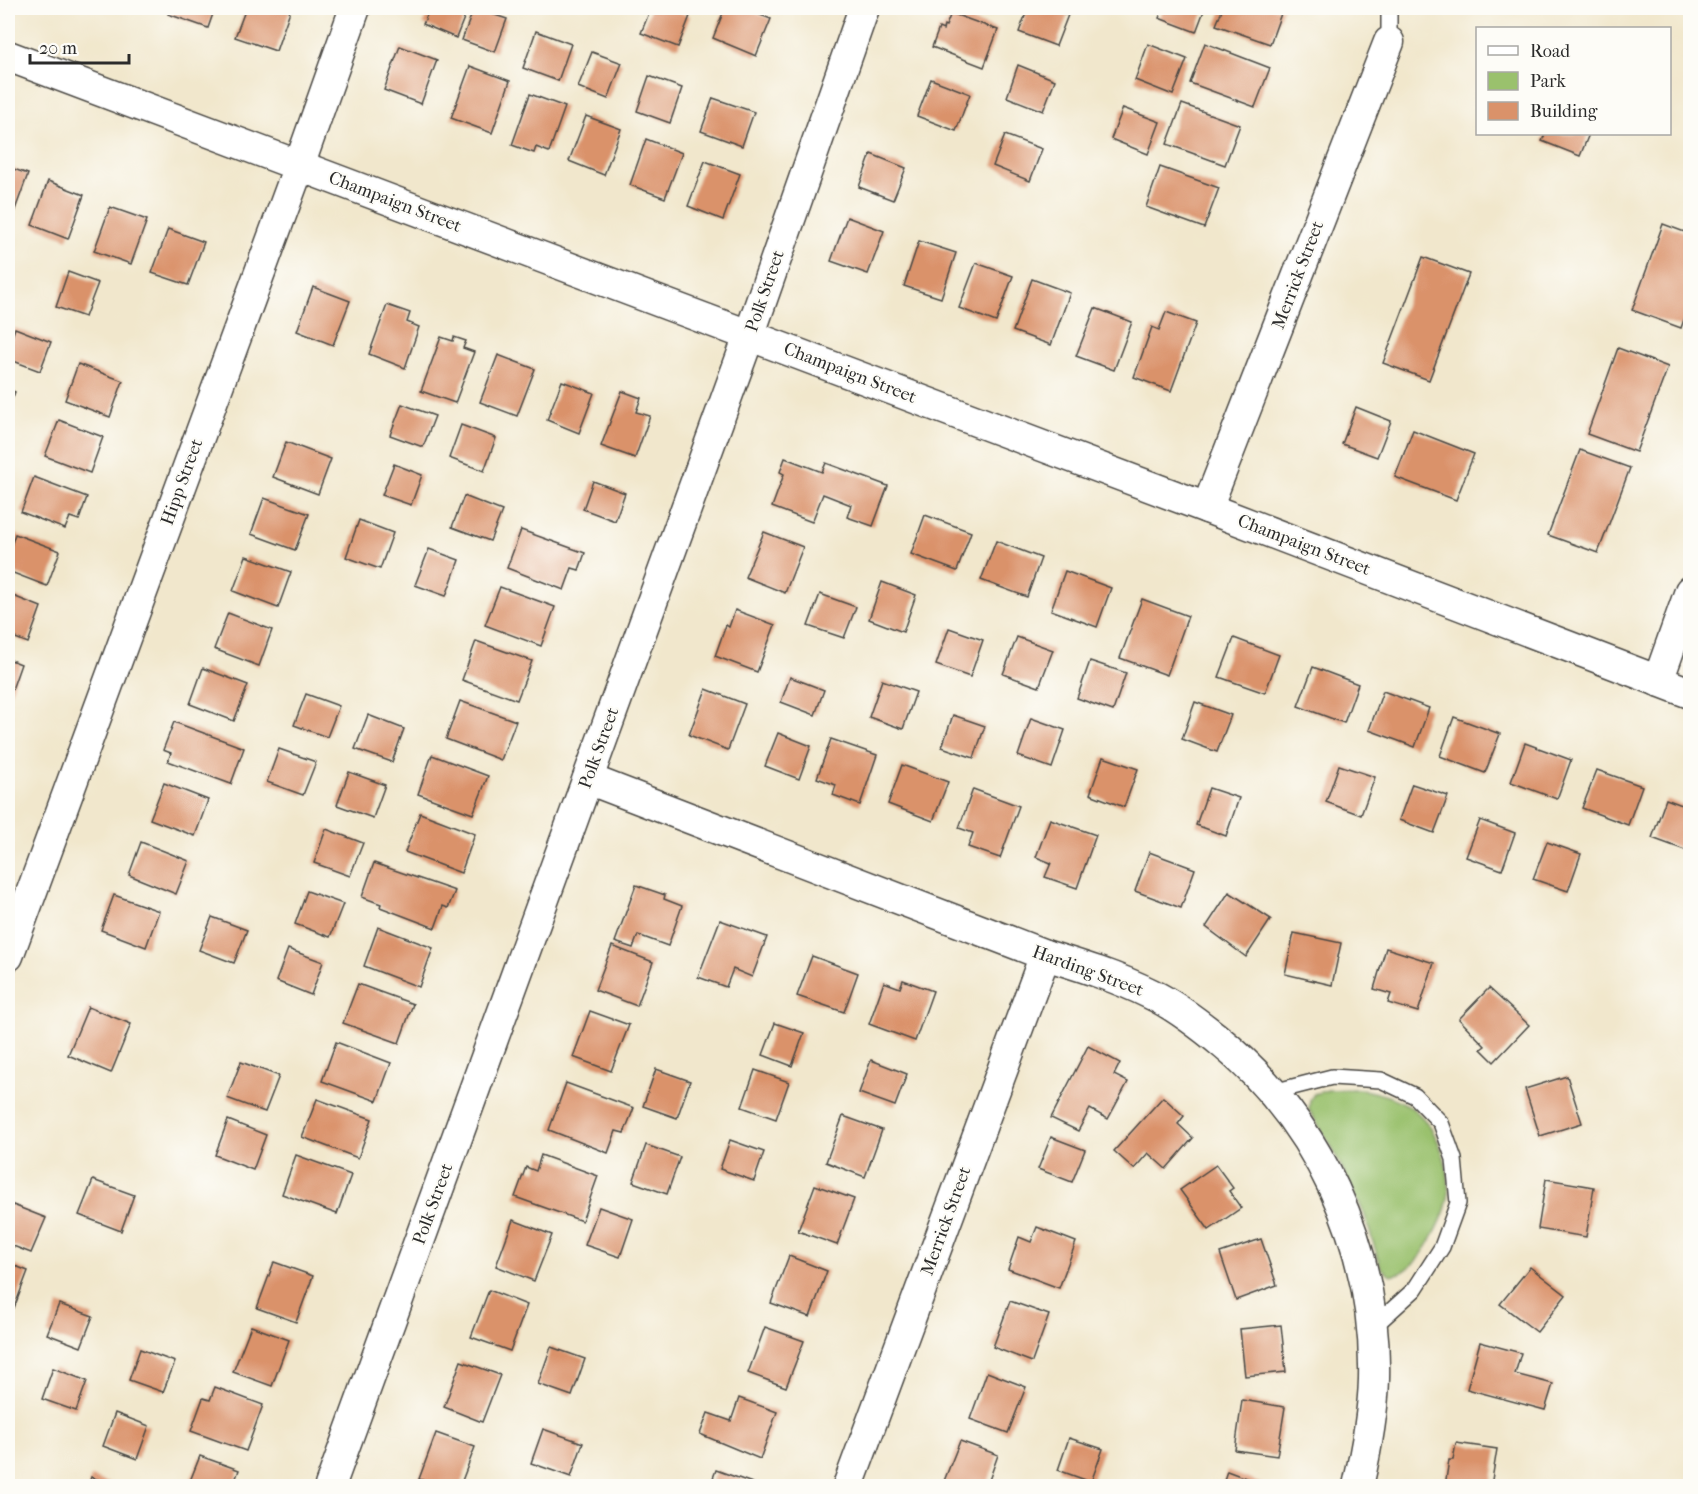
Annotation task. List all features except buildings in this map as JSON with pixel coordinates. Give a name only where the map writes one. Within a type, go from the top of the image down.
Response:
[{"type":"street","name":"Hipp Street","points":[[8,956],[355,8]]},
{"type":"street","name":"Polk Street","points":[[330,1486],[749,336],[864,8]]},
{"type":"street","name":"Merrick Street","points":[[1207,508],[1389,42]]},
{"type":"street","name":"Champaign Street","points":[[8,56],[1207,508],[1690,693]]},
{"type":"street","points":[[1658,681],[1690,591]]},
{"type":"street","name":"Harding Street","points":[[588,779],[1045,955],[1106,973],[1153,995],[1198,1023],[1234,1052],[1291,1114],[1320,1159],[1337,1194],[1357,1250],[1367,1292],[1372,1328],[1374,1379],[1369,1440],[1358,1486]]},
{"type":"street","name":"Merrick Street","points":[[848,1486],[1045,955]]},
{"type":"lane","points":[[1386,8],[1389,12],[1389,42]]},
{"type":"lane","points":[[1273,1092],[1332,1077],[1381,1080],[1415,1096],[1442,1123],[1454,1159],[1458,1203],[1442,1247],[1415,1289],[1372,1328]]},
{"type":"green space","points":[[1358,1089],[1392,1098],[1415,1110],[1438,1140],[1447,1168],[1448,1198],[1440,1222],[1420,1256],[1412,1265],[1398,1274],[1391,1275],[1381,1268],[1364,1213],[1330,1144],[1309,1110],[1310,1100],[1314,1094],[1328,1090]]}]
